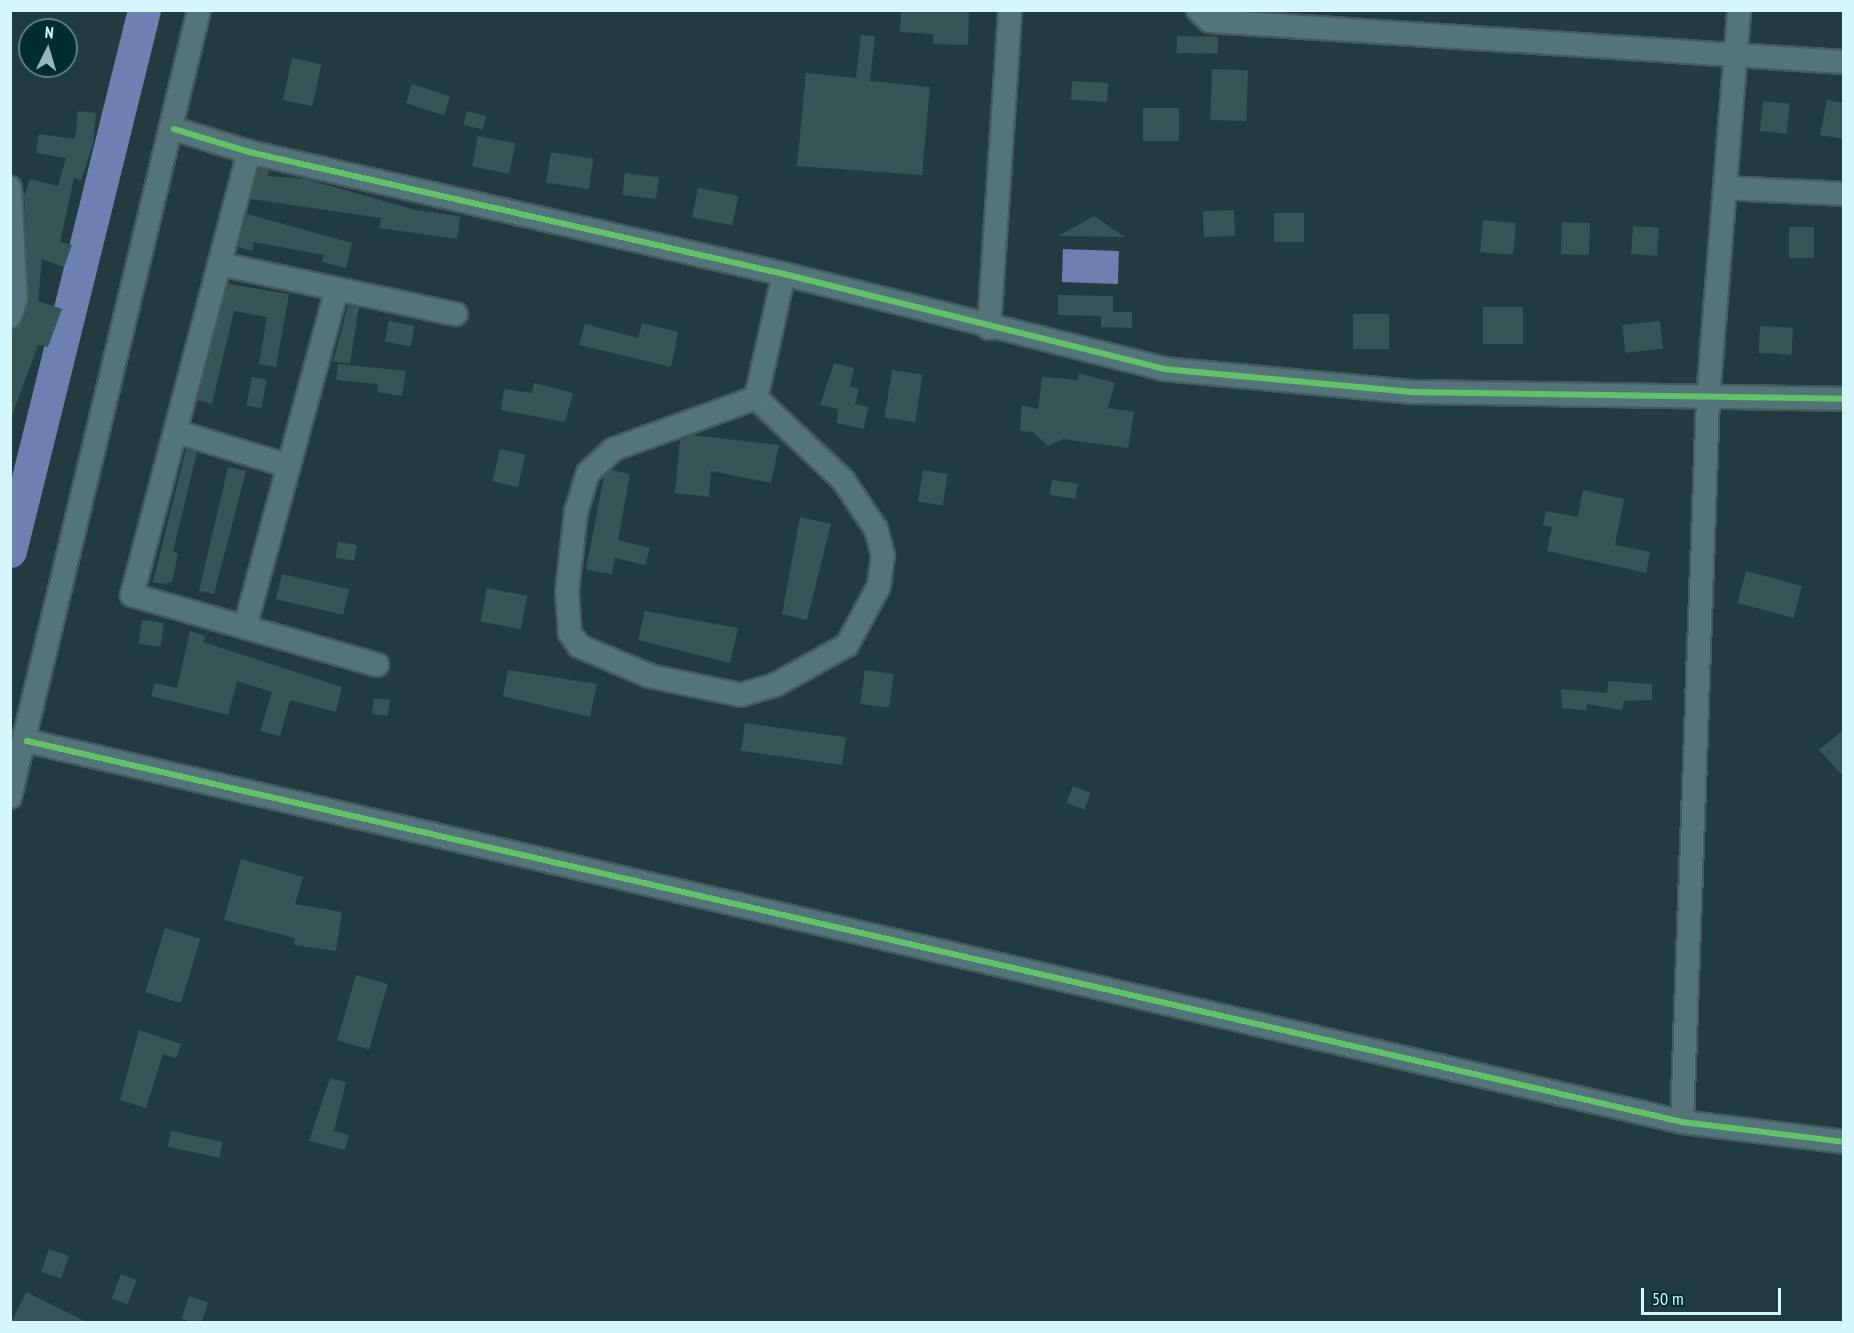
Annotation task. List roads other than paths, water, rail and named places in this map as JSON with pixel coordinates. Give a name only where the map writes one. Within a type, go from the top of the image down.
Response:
[{"type":"street","points":[[10,797],[27,741],[174,129],[199,10]]},
{"type":"street","points":[[990,328],[1010,10]]},
{"type":"street","points":[[1198,10],[1210,21],[1737,58],[1844,62]]},
{"type":"street","points":[[1682,1122],[1708,398],[1727,188],[1739,10]]},
{"type":"street","points":[[174,129],[249,152],[783,274],[990,328],[1164,369],[1247,379],[1412,392],[1844,399]]},
{"type":"street","points":[[249,152],[177,432],[132,595],[377,665]]},
{"type":"street","points":[[10,188],[16,298],[10,317]]},
{"type":"street","points":[[1727,188],[1844,195]]},
{"type":"street","points":[[220,264],[456,314]]},
{"type":"street","points":[[756,398],[783,274]]},
{"type":"street","points":[[245,627],[337,289]]},
{"type":"street","points":[[756,398],[843,480],[876,529],[882,556],[879,586],[847,645],[775,685],[741,694],[650,676],[579,646],[570,633],[567,592],[576,512],[588,473],[614,449],[756,398]]},
{"type":"street","points":[[177,432],[290,466]]},
{"type":"street","points":[[27,741],[1682,1122],[1844,1142]]},
{"type":"water","points":[[1063,249],[1119,251],[1118,284],[1062,282]]},
{"type":"waterway","points":[[10,551],[144,10]]}]
